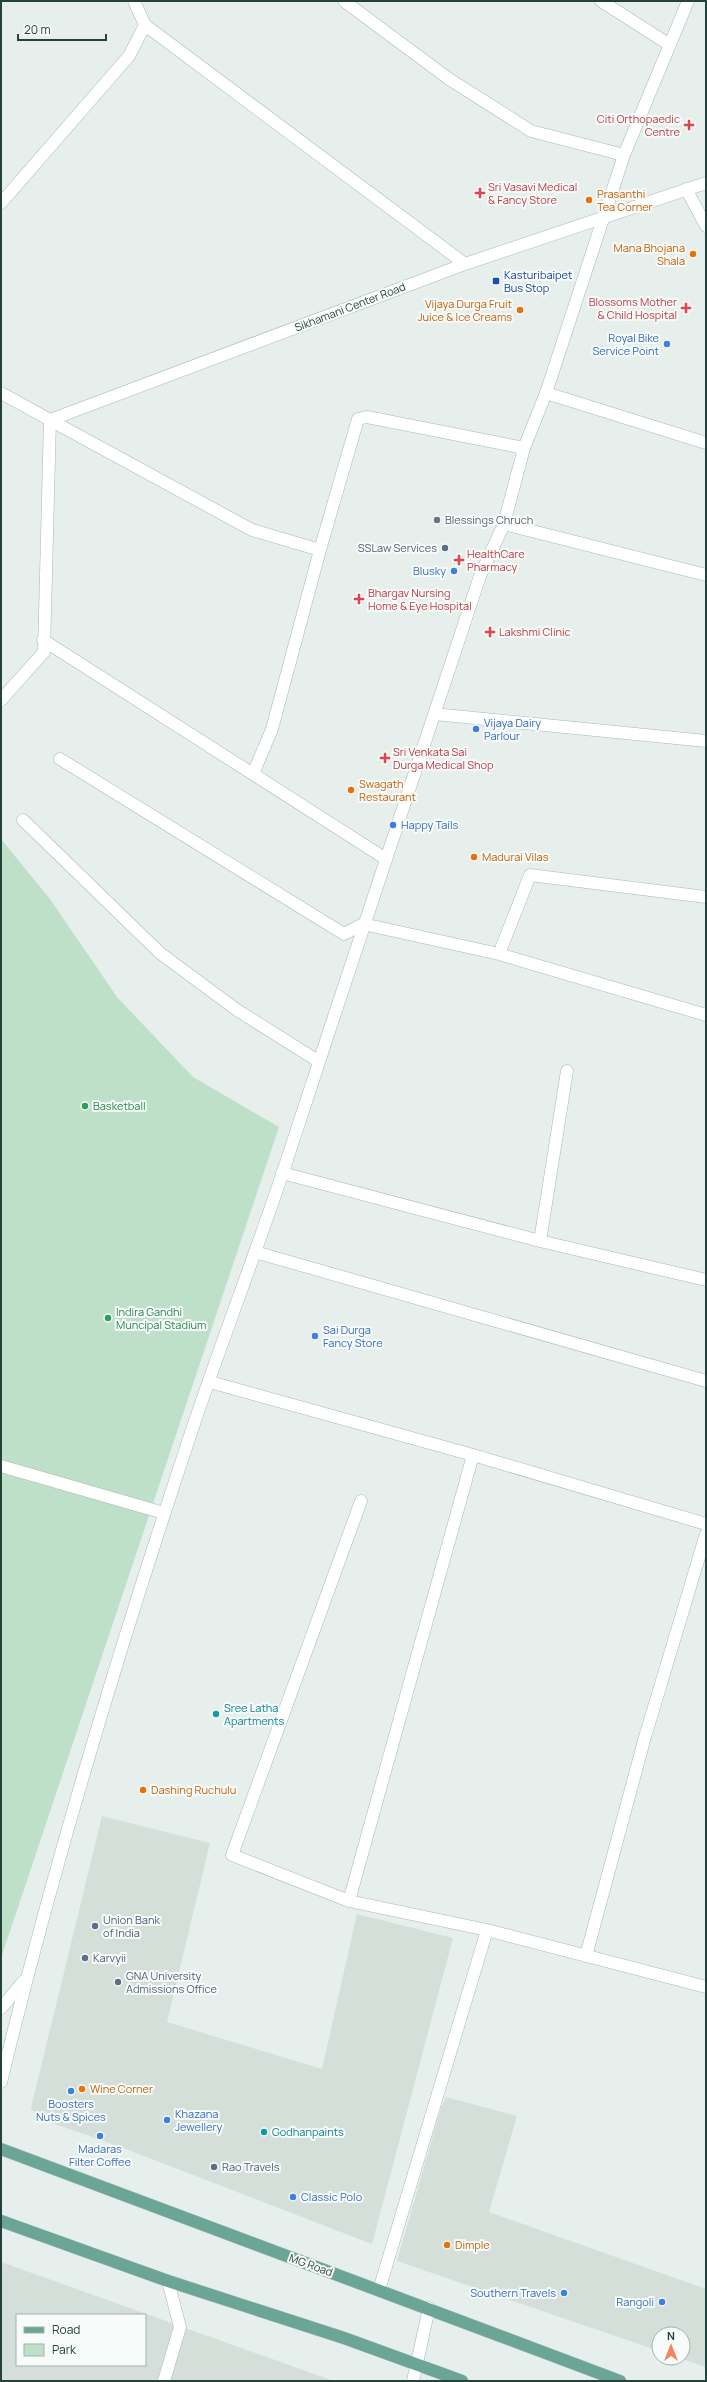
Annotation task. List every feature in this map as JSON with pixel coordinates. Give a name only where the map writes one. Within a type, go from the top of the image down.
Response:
[{"type":"main road","name":"MG Road","points":[[1,2148],[206,2228],[429,2308],[620,2381]]},
{"type":"main road","points":[[1,2221],[168,2281],[344,2338],[462,2381]]},
{"type":"street","points":[[134,1],[145,25],[465,264]]},
{"type":"street","points":[[344,1],[449,78],[531,131],[624,155]]},
{"type":"street","points":[[601,1],[670,45]]},
{"type":"street","points":[[1,2082],[26,1979],[127,1630],[164,1513],[282,1173],[363,924],[480,576],[504,524],[524,448],[546,393],[624,155],[688,1]]},
{"type":"street","points":[[1,203],[129,56],[145,25]]},
{"type":"street","name":"Sikhamani Center Road","points":[[50,420],[465,264],[706,183]]},
{"type":"street","points":[[686,189],[706,226]]},
{"type":"street","points":[[1,393],[252,530],[320,550]]},
{"type":"street","points":[[546,393],[706,443]]},
{"type":"street","points":[[253,774],[272,729],[320,550],[358,419],[367,417],[524,448]]},
{"type":"street","points":[[1,700],[44,652],[50,420]]},
{"type":"street","points":[[504,524],[706,575]]},
{"type":"street","points":[[44,640],[386,859]]},
{"type":"street","points":[[434,714],[706,741]]},
{"type":"street","points":[[60,759],[344,934],[363,924],[499,954],[706,1015]]},
{"type":"street","points":[[23,820],[160,953],[237,1010],[318,1061]]},
{"type":"street","points":[[499,954],[530,875],[706,897]]},
{"type":"street","points":[[540,1241],[567,1071]]},
{"type":"street","points":[[282,1173],[540,1241],[706,1280]]},
{"type":"street","points":[[255,1252],[706,1382]]},
{"type":"street","points":[[210,1382],[473,1455],[706,1524]]},
{"type":"street","points":[[349,1902],[473,1455]]},
{"type":"street","points":[[1,1466],[164,1513]]},
{"type":"street","points":[[361,1501],[232,1855],[349,1902],[487,1930],[706,1987]]},
{"type":"street","points":[[586,1956],[645,1737],[706,1534]]},
{"type":"street","points":[[379,2290],[487,1930]]},
{"type":"street","points":[[1,2008],[26,1979]]},
{"type":"street","points":[[164,2381],[180,2327],[168,2281]]},
{"type":"street","points":[[413,2381],[429,2308]]},
{"type":"shaded area","points":[[102,1816],[210,1843],[167,2022],[322,2069],[357,1914],[453,1938],[372,2244],[110,2143],[38,2118],[31,2108]]},
{"type":"shaded area","points":[[446,2097],[517,2116],[489,2212],[706,2289],[706,2367],[691,2362],[691,2326],[651,2326],[651,2348],[397,2261],[441,2108]]},
{"type":"shaded area","points":[[1,2262],[334,2381],[1,2381]]},
{"type":"green space","name":"Indira Gandhi Muncipal Stadium","points":[[1,839],[50,899],[117,997],[193,1077],[279,1127],[1,1958]]},
{"type":"place","name":"Citi Orthopaedic Centre","points":[[689,125]]},
{"type":"place","name":"Sri Vasavi Medical & Fancy Store","points":[[480,193]]},
{"type":"place","name":"Prasanthi Tea Corner","points":[[589,200]]},
{"type":"place","name":"Mana Bhojana Shala","points":[[693,254]]},
{"type":"place","name":"Kasturibaipet Bus Stop","points":[[496,281]]},
{"type":"place","name":"Blossoms Mother & Child Hospital","points":[[686,308]]},
{"type":"place","name":"Vijaya Durga Fruit Juice & Ice Creams","points":[[520,310]]},
{"type":"place","name":"Royal Bike Service Point","points":[[667,344]]},
{"type":"place","name":"Blessings Chruch","points":[[437,520]]},
{"type":"place","name":"SSLaw Services","points":[[445,548]]},
{"type":"place","name":"HealthCare Pharmacy","points":[[459,560]]},
{"type":"place","name":"Blusky","points":[[454,571]]},
{"type":"place","name":"Bhargav Nursing Home & Eye Hospital","points":[[359,599]]},
{"type":"place","name":"Lakshmi Clinic","points":[[490,632]]},
{"type":"place","name":"Vijaya Dairy Parlour","points":[[476,729]]},
{"type":"place","name":"Sri Venkata Sai Durga Medical Shop","points":[[385,758]]},
{"type":"place","name":"Swagath Restaurant","points":[[351,790]]},
{"type":"place","name":"Happy Tails","points":[[393,825]]},
{"type":"place","name":"Madurai Vilas","points":[[474,857]]},
{"type":"place","name":"Basketball","points":[[85,1106]]},
{"type":"place","name":"Indira Gandhi Muncipal Stadium","points":[[108,1318]]},
{"type":"place","name":"Sai Durga Fancy Store","points":[[315,1336]]},
{"type":"place","name":"Sree Latha Apartments","points":[[216,1714]]},
{"type":"place","name":"Dashing Ruchulu","points":[[143,1790]]},
{"type":"place","name":"Union Bank of India","points":[[95,1926]]},
{"type":"place","name":"Karvyii","points":[[85,1958]]},
{"type":"place","name":"GNA University Admissions Office","points":[[118,1982]]},
{"type":"place","name":"Wine Corner","points":[[82,2089]]},
{"type":"place","name":"Boosters Nuts & Spices","points":[[71,2091]]},
{"type":"place","name":"Khazana Jewellery","points":[[167,2120]]},
{"type":"place","name":"Godhanpaints","points":[[264,2132]]},
{"type":"place","name":"Madaras Filter Coffee","points":[[100,2136]]},
{"type":"place","name":"Rao Travels","points":[[214,2167]]},
{"type":"place","name":"Classic Polo","points":[[293,2197]]},
{"type":"place","name":"Dimple","points":[[447,2245]]},
{"type":"place","name":"Southern Travels","points":[[564,2293]]},
{"type":"place","name":"Rangoli","points":[[662,2302]]}]
